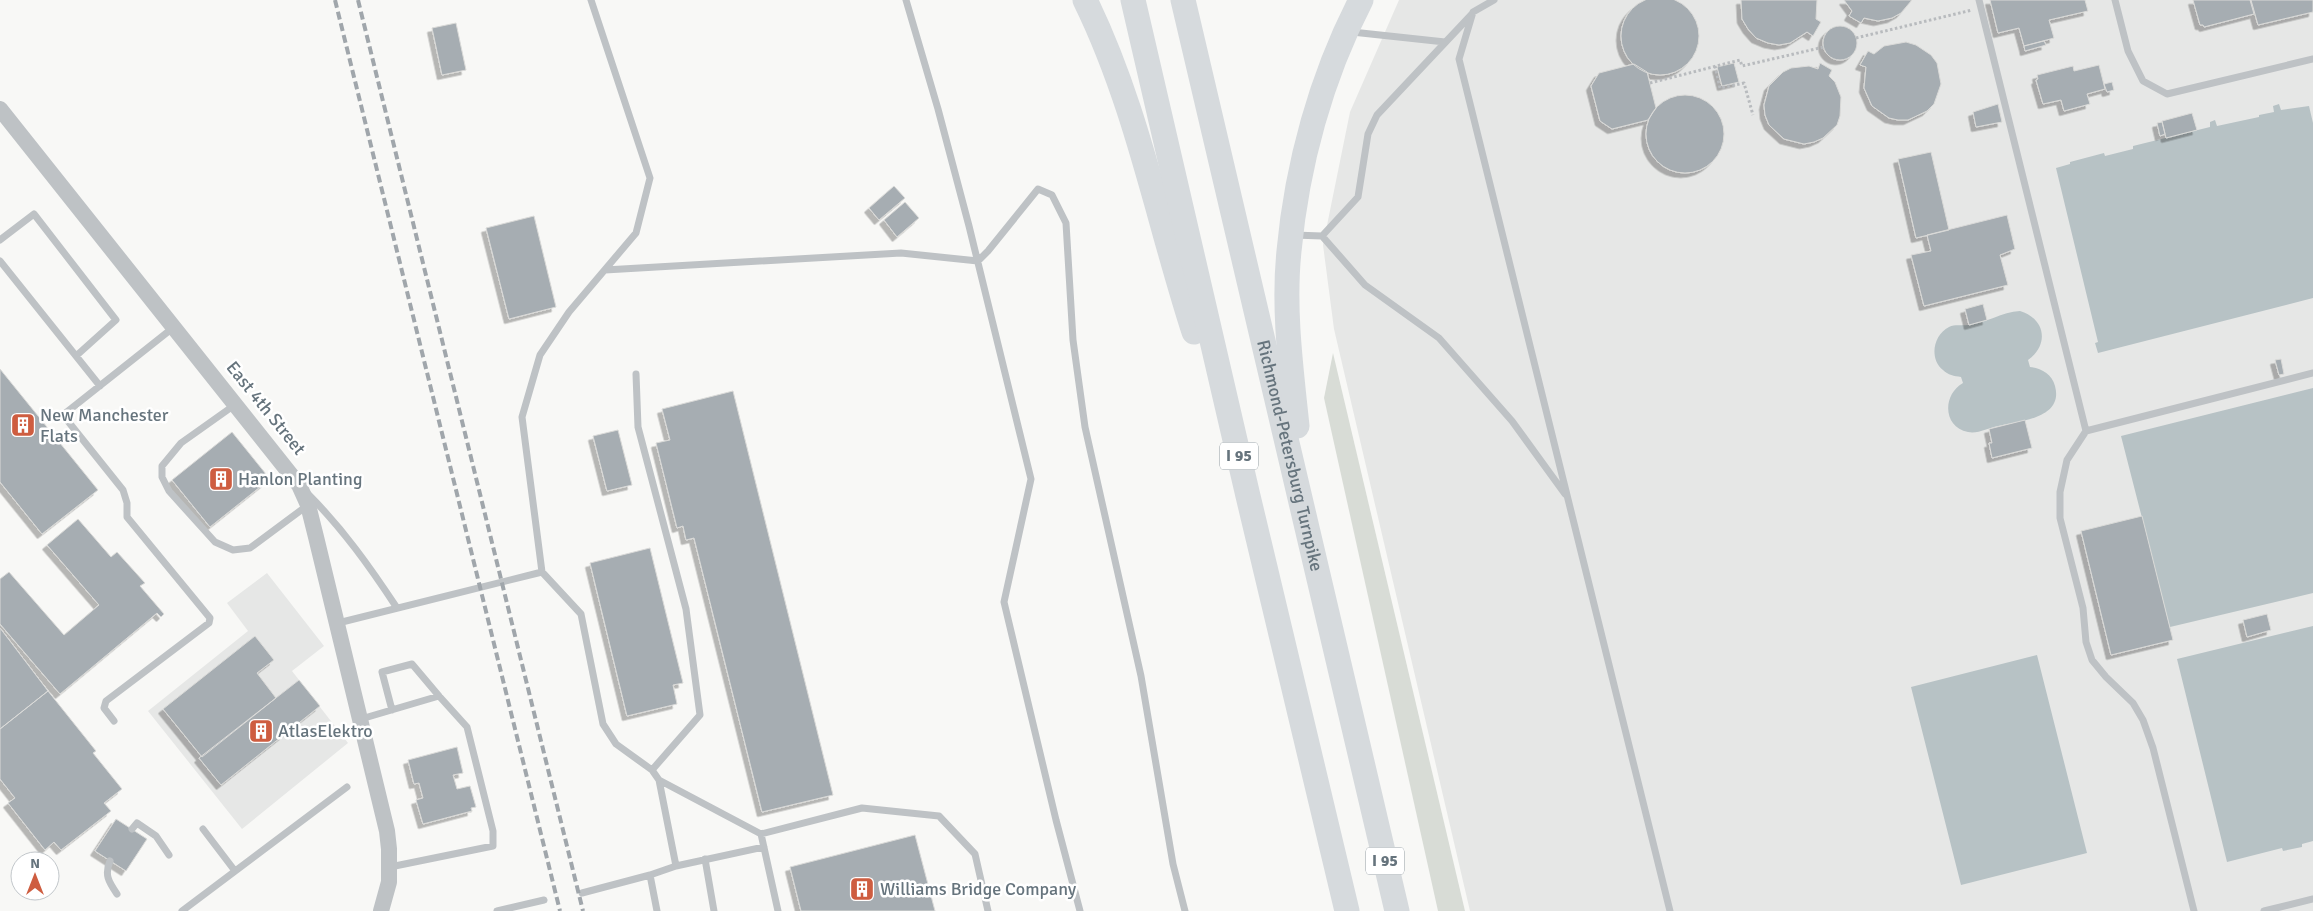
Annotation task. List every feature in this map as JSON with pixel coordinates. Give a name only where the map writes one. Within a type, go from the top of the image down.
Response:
[{"type":"highway","points":[[1085,0],[1100,31],[1126,96],[1193,329],[1248,496]]},
{"type":"highway","name":"I 95","points":[[1133,0],[1347,911]]},
{"type":"highway","name":"Richmond-Petersburg Turnpike","points":[[1182,0],[1397,911]]},
{"type":"highway","points":[[1318,572],[1299,444],[1290,358],[1288,294],[1291,235],[1299,185],[1323,89],[1360,0]]},
{"type":"street","name":"East 4th Street","points":[[0,109],[299,485],[308,505],[384,816],[389,874]]},
{"type":"street","points":[[381,911],[389,874]]},
{"type":"lane","points":[[591,0],[650,178],[636,233],[569,312],[540,355],[522,417],[542,572],[581,614],[603,724],[616,744],[652,770],[659,780],[676,866]]},
{"type":"lane","points":[[906,0],[938,109],[978,261],[1031,479],[1004,602],[1056,820],[1080,911]]},
{"type":"lane","points":[[1322,236],[1358,197],[1368,134],[1377,115],[1482,3],[1494,0]]},
{"type":"lane","points":[[2115,0],[2128,51],[2143,81],[2167,94],[2313,59]]},
{"type":"lane","points":[[1980,4],[2086,431]]},
{"type":"lane","points":[[1473,12],[1459,59],[1670,911]]},
{"type":"lane","points":[[1346,31],[1445,42]]},
{"type":"lane","points":[[605,270],[901,253],[978,261],[988,252],[1038,189],[1052,195],[1066,223],[1072,340],[1085,427],[1141,676],[1173,864],[1185,911]]},
{"type":"lane","points":[[0,240],[34,214],[116,320],[76,356]]},
{"type":"lane","points":[[1291,235],[1322,236],[1365,285],[1439,338],[1512,421],[1568,498]]},
{"type":"lane","points":[[0,261],[100,386]]},
{"type":"lane","points":[[114,721],[104,708],[106,701],[210,621],[210,618],[127,517],[127,503],[123,490],[63,415],[174,326]]},
{"type":"lane","points":[[2194,911],[2143,720],[2133,703],[2106,677],[2092,660],[2086,642],[2083,608],[2060,518],[2060,492],[2067,460],[2086,431],[2313,373]]},
{"type":"lane","points":[[636,374],[638,427],[686,609],[700,715],[652,770]]},
{"type":"lane","points":[[236,404],[181,443],[162,466],[162,477],[169,491],[215,542],[233,550],[250,548],[308,505]]},
{"type":"lane","points":[[299,485],[332,518],[364,557],[397,608]]},
{"type":"lane","points":[[338,623],[542,572]]},
{"type":"lane","points":[[389,874],[493,846],[493,831],[467,727],[412,664],[382,672],[392,710]]},
{"type":"lane","points":[[361,719],[439,696]]},
{"type":"lane","points":[[659,780],[761,834],[862,808],[939,816],[976,854],[988,911]]},
{"type":"lane","points":[[182,911],[347,787]]},
{"type":"lane","points":[[132,830],[137,823],[156,836],[170,855]]},
{"type":"lane","points":[[203,829],[235,870]]},
{"type":"lane","points":[[761,834],[778,911]]},
{"type":"lane","points":[[582,892],[650,875],[676,866],[764,847]]},
{"type":"lane","points":[[705,859],[714,911]]},
{"type":"lane","points":[[110,861],[106,869],[108,880],[117,894]]},
{"type":"lane","points":[[650,875],[657,911]]},
{"type":"lane","points":[[2264,911],[2313,899]]},
{"type":"lane","points":[[497,911],[544,900]]},
{"type":"path","points":[[1856,38],[1980,4]]},
{"type":"path","points":[[1650,83],[1740,60],[1742,66],[1824,47]]},
{"type":"path","points":[[1715,66],[1720,88],[1744,83],[1753,115]]},
{"type":"shaded area","points":[[1399,0],[2313,0],[2313,911],[1470,911],[1334,329],[1323,245],[1350,112]]},
{"type":"shaded area","points":[[2279,104],[2281,110],[2309,106],[2313,123],[2313,298],[2098,353],[2095,343],[2098,342],[2056,168],[2070,164],[2070,162],[2104,153],[2105,156],[2133,149],[2133,146],[2210,127],[2210,122],[2215,120],[2217,126],[2259,117],[2259,115],[2274,112],[2273,106]]},
{"type":"shaded area","points":[[2020,311],[2035,320],[2042,333],[2039,347],[2028,360],[2030,367],[2045,372],[2054,382],[2056,397],[2053,405],[2046,412],[2027,420],[1976,432],[1960,429],[1954,424],[1948,410],[1951,395],[1963,383],[1961,377],[1947,373],[1939,365],[1935,354],[1936,341],[1951,326],[1975,324],[2007,313]]},
{"type":"shaded area","points":[[1333,353],[1465,911],[1438,911],[1324,398]]},
{"type":"shaded area","points":[[2313,388],[2313,593],[2170,627],[2121,436]]},
{"type":"shaded area","points":[[267,573],[324,646],[292,671],[348,743],[242,829],[148,711],[248,631],[227,603]]},
{"type":"shaded area","points":[[2313,626],[2313,841],[2302,844],[2302,847],[2283,851],[2282,848],[2227,862],[2177,659]]},
{"type":"shaded area","points":[[2037,655],[2087,853],[1961,885],[1911,687]]},
{"type":"building","points":[[1660,-3],[1675,0],[1687,9],[1696,21],[1699,36],[1696,51],[1687,63],[1675,72],[1660,75],[1645,72],[1633,63],[1624,51],[1621,36],[1624,21],[1633,9],[1645,0]]},
{"type":"building","points":[[1741,0],[1817,0],[1816,19],[1821,22],[1813,36],[1807,32],[1790,43],[1779,45],[1768,43],[1756,38],[1748,29],[1742,19]]},
{"type":"building","points":[[1844,0],[1912,0],[1901,13],[1892,18],[1878,21],[1864,18],[1861,23],[1849,16],[1852,11]]},
{"type":"building","points":[[1990,0],[2085,0],[2088,11],[2049,20],[2054,38],[2024,46],[2019,28],[1998,33]]},
{"type":"building","points":[[2193,0],[2250,0],[2254,14],[2204,27],[2200,25]]},
{"type":"building","points":[[2251,0],[2313,0],[2313,12],[2258,25]]},
{"type":"building","points":[[456,23],[466,70],[442,75],[432,28]]},
{"type":"building","points":[[1840,26],[1852,31],[1857,43],[1852,55],[1840,60],[1828,55],[1823,43],[1828,31]]},
{"type":"building","points":[[2044,41],[2046,45],[2025,51],[2024,46]]},
{"type":"building","points":[[1906,42],[1916,45],[1931,55],[1937,63],[1941,84],[1934,104],[1927,111],[1908,120],[1898,120],[1889,118],[1872,106],[1864,88],[1866,67],[1860,65],[1868,51],[1874,54],[1884,46]]},
{"type":"building","points":[[1734,63],[1739,82],[1722,86],[1717,67]]},
{"type":"building","points":[[1820,63],[1832,70],[1829,76],[1835,82],[1841,97],[1840,116],[1837,125],[1823,138],[1814,142],[1804,144],[1784,139],[1769,125],[1765,115],[1764,105],[1769,86],[1783,72],[1791,68],[1809,66],[1818,69]]},
{"type":"building","points":[[1634,64],[1647,72],[1656,108],[1648,120],[1612,129],[1600,121],[1591,86],[1599,73]]},
{"type":"building","points":[[2099,65],[2105,89],[2087,94],[2090,104],[2064,111],[2061,100],[2043,104],[2036,80],[2038,79],[2037,75],[2073,66],[2074,71]]},
{"type":"building","points":[[2112,82],[2114,90],[2107,92],[2104,84]]},
{"type":"building","points":[[1685,95],[1700,98],[1713,106],[1721,119],[1724,134],[1721,149],[1713,162],[1700,170],[1685,173],[1670,170],[1657,162],[1649,149],[1646,134],[1649,119],[1657,106],[1670,98]]},
{"type":"building","points":[[1998,104],[2002,122],[1976,127],[1973,112]]},
{"type":"building","points":[[2192,113],[2197,130],[2166,138],[2162,121]]},
{"type":"building","points":[[2162,122],[2165,134],[2160,136],[2157,123]]},
{"type":"building","points":[[1931,152],[1949,230],[1916,238],[1898,159]]},
{"type":"building","points":[[894,186],[905,198],[879,220],[869,208]]},
{"type":"building","points":[[905,202],[919,218],[897,237],[884,220]]},
{"type":"building","points":[[2007,215],[2015,249],[2000,255],[2008,285],[1924,306],[1911,255],[1931,251],[1927,235]]},
{"type":"building","points":[[534,216],[556,307],[509,319],[486,228]]},
{"type":"building","points":[[1983,304],[1987,320],[1969,325],[1965,309]]},
{"type":"building","points":[[2281,359],[2284,374],[2279,375],[2275,360]]},
{"type":"building","name":"New Manchester Flats","points":[[0,369],[98,490],[42,534],[0,482]]},
{"type":"building","points":[[733,391],[833,795],[762,812],[694,538],[686,540],[683,526],[677,528],[656,443],[670,440],[662,409]]},
{"type":"building","points":[[2025,420],[2032,448],[1992,458],[1989,443],[1992,443],[1989,429]]},
{"type":"building","points":[[618,430],[632,485],[607,491],[593,436]]},
{"type":"building","name":"Hanlon Planting","points":[[232,432],[270,479],[210,527],[172,480]]},
{"type":"building","points":[[2142,516],[2173,640],[2111,655],[2081,531]]},
{"type":"building","points":[[78,519],[111,557],[117,552],[145,583],[140,586],[164,614],[161,617],[157,613],[60,694],[0,624],[0,579],[9,572],[64,635],[99,605],[47,545]]},
{"type":"building","points":[[650,548],[683,683],[673,685],[677,704],[627,716],[590,563]]},
{"type":"building","points":[[2267,614],[2271,630],[2247,637],[2243,620]]},
{"type":"building","points":[[0,628],[48,691],[0,729]]},
{"type":"building","points":[[255,636],[274,660],[257,673],[276,698],[202,757],[163,709]]},
{"type":"building","name":"AtlasElektro","points":[[299,680],[320,706],[221,785],[199,758]]},
{"type":"building","points":[[48,691],[96,751],[93,753],[122,789],[104,803],[111,811],[61,850],[54,842],[45,850],[8,803],[15,798],[0,779],[0,729]]},
{"type":"building","points":[[457,747],[463,773],[453,775],[457,789],[470,786],[476,807],[471,808],[472,811],[423,824],[416,800],[423,798],[419,783],[414,784],[408,760]]},
{"type":"building","points":[[116,819],[147,839],[126,871],[95,851]]},
{"type":"building","name":"Williams Bridge Company","points":[[915,835],[935,911],[801,911],[790,867]]},
{"type":"railway","points":[[335,0],[560,911]]},
{"type":"railway","points":[[358,0],[583,911]]},
{"type":"place","name":"New Manchester Flats","points":[[23,425]]},
{"type":"place","name":"Hanlon Planting","points":[[221,479]]},
{"type":"place","name":"AtlasElektro","points":[[261,731]]},
{"type":"place","name":"Williams Bridge Company","points":[[862,889]]}]
